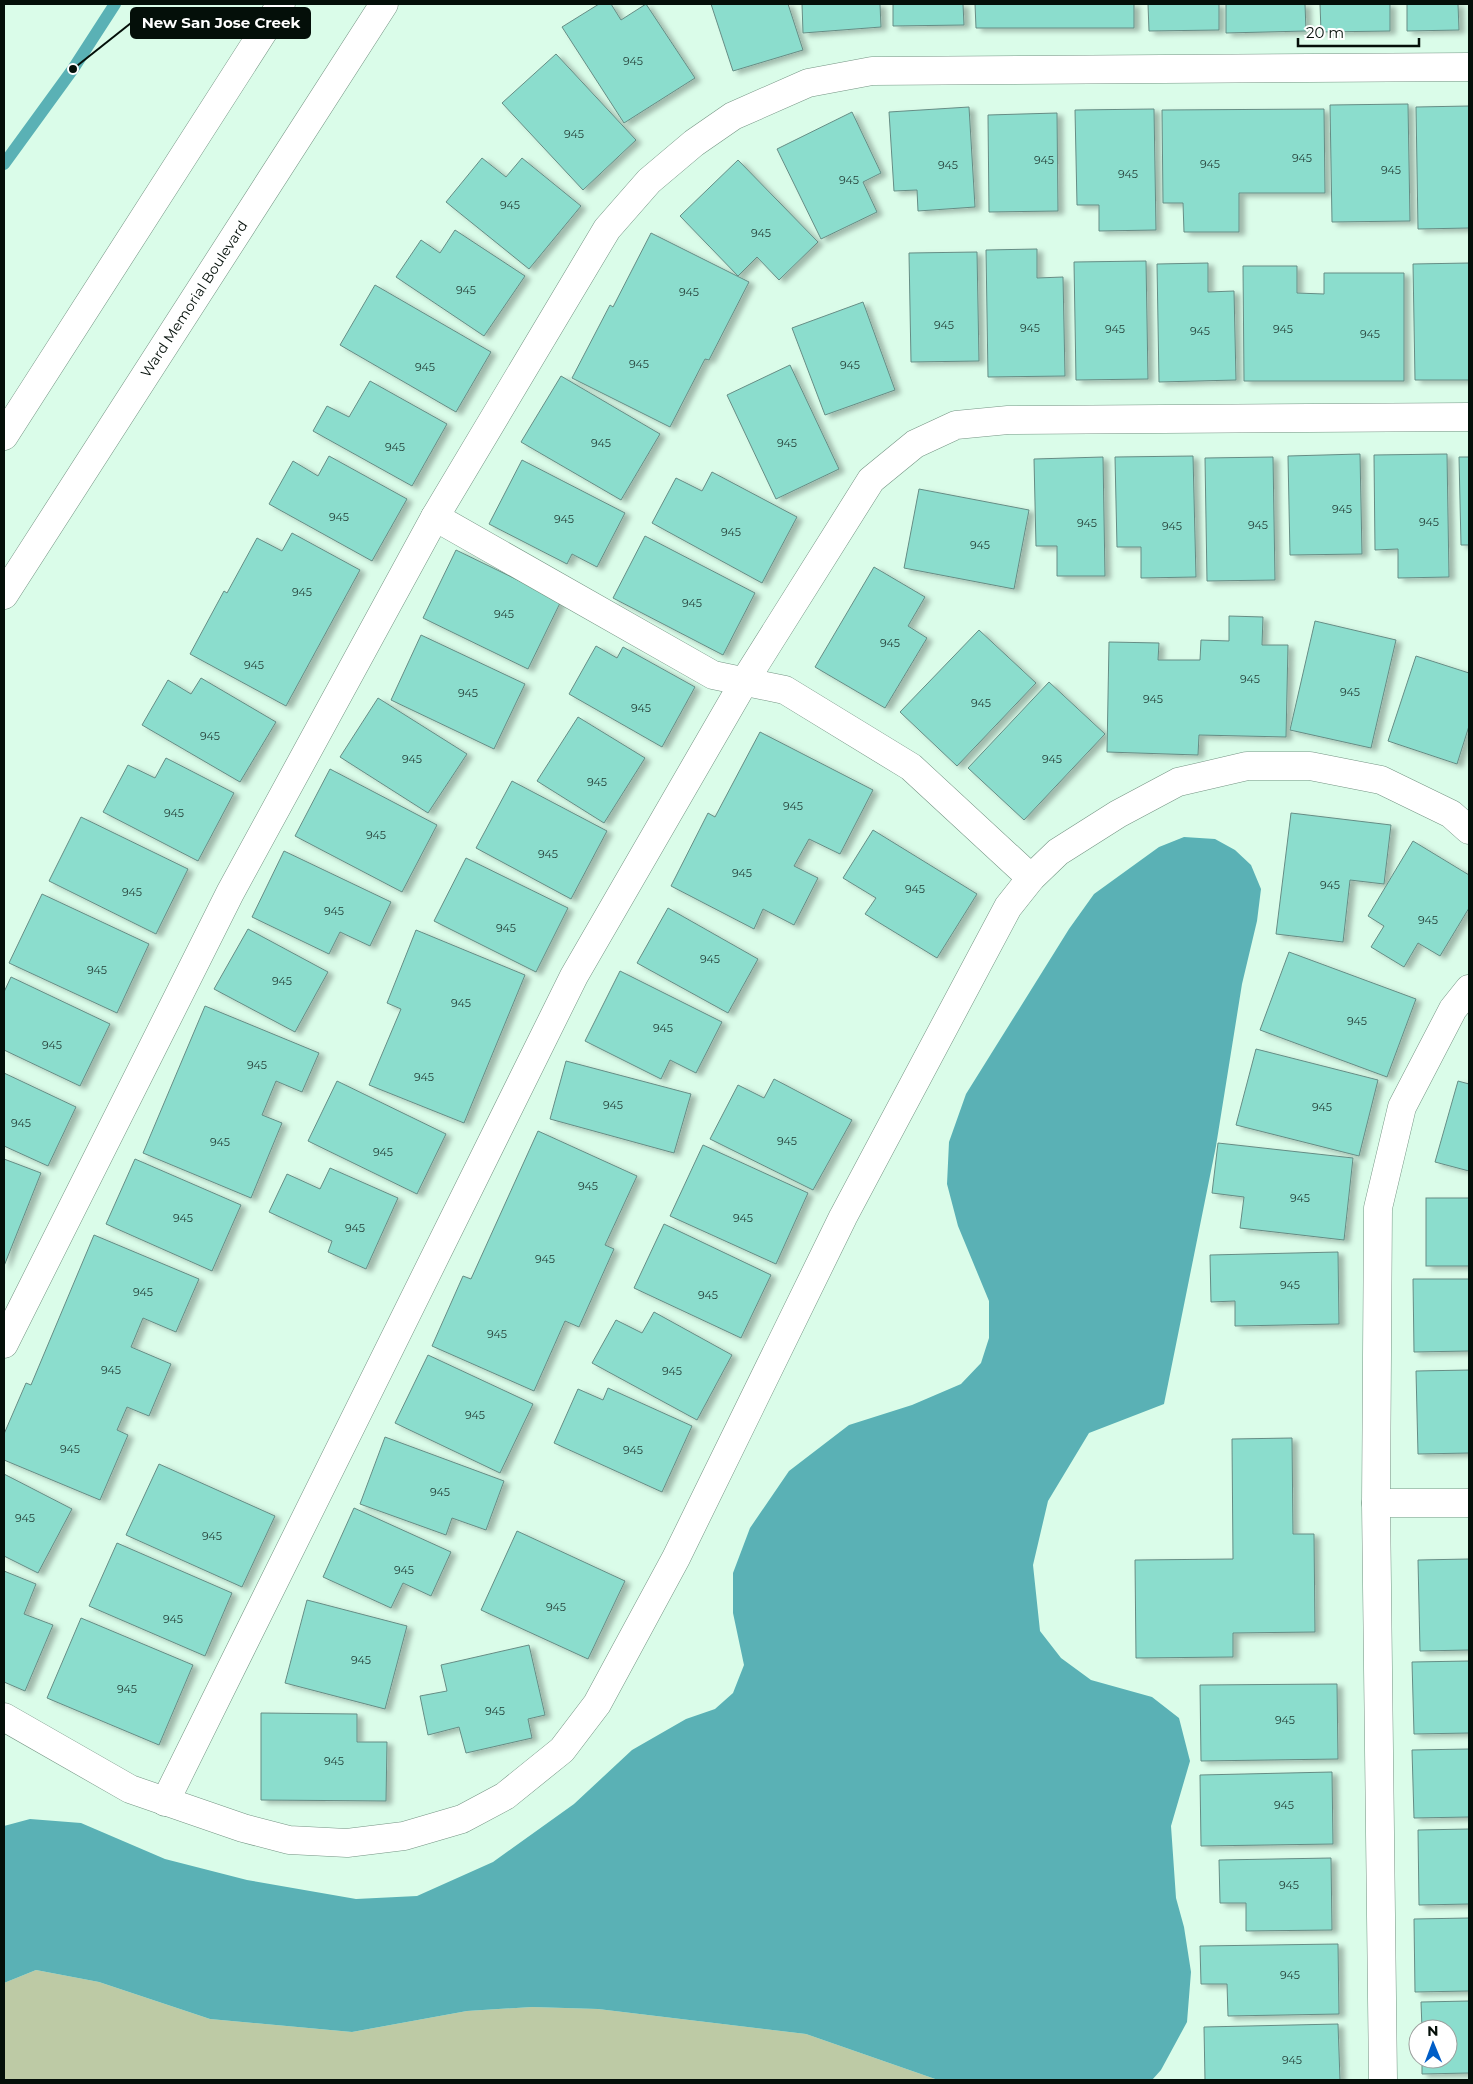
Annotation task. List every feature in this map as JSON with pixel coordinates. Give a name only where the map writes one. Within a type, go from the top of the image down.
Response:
[{"type":"main road","points":[[4,436],[281,4]]},
{"type":"main road","name":"Ward Memorial Boulevard","points":[[4,595],[384,4]]},
{"type":"main road","points":[[4,1344],[230,893],[435,517],[607,228],[650,180],[694,143],[733,116],[808,83],[872,71],[1469,67]]},
{"type":"main road","points":[[165,1802],[574,976],[744,682],[871,480],[915,444],[956,425],[1008,420],[1469,418]]},
{"type":"main road","points":[[435,517],[714,675],[785,690],[911,767],[1031,878]]},
{"type":"main road","points":[[4,1718],[130,1789],[242,1828],[289,1840],[347,1844],[404,1836],[462,1819],[505,1796],[562,1750],[597,1704],[676,1558],[843,1216],[1008,907],[1031,878],[1058,852],[1118,814],[1178,782],[1247,766],[1310,766],[1381,780],[1451,814],[1469,830]]},
{"type":"main road","points":[[1383,2080],[1376,1503],[1378,1208],[1402,1107],[1452,1009],[1469,989]]},
{"type":"main road","points":[[1376,1503],[1469,1502]]},
{"type":"green space","points":[[36,1970],[99,1982],[210,2019],[352,2032],[467,2011],[532,2007],[598,2009],[806,2034],[938,2080],[4,2080],[4,1983]]},
{"type":"water","points":[[1184,837],[1215,839],[1235,850],[1251,865],[1261,889],[1257,921],[1242,984],[1216,1146],[1164,1404],[1089,1433],[1048,1501],[1033,1565],[1040,1631],[1061,1658],[1091,1680],[1152,1697],[1179,1718],[1190,1761],[1171,1826],[1176,1898],[1184,1927],[1191,1972],[1187,2022],[1161,2070],[1152,2080],[938,2080],[806,2034],[598,2009],[532,2007],[467,2011],[352,2032],[210,2019],[99,1982],[36,1970],[4,1983],[4,1826],[30,1819],[81,1823],[165,1859],[247,1880],[356,1899],[417,1896],[493,1862],[574,1804],[632,1750],[686,1719],[715,1709],[733,1693],[744,1665],[733,1613],[733,1573],[750,1528],[789,1471],[849,1425],[912,1405],[961,1384],[981,1363],[989,1338],[989,1301],[958,1226],[947,1184],[949,1142],[966,1094],[1069,929],[1094,894],[1159,847]]},
{"type":"building","points":[[599,4],[611,4],[621,20],[646,4],[695,78],[624,123],[562,27]]},
{"type":"building","points":[[711,4],[788,4],[803,50],[733,71]]},
{"type":"building","points":[[802,4],[880,4],[881,27],[803,33]]},
{"type":"building","points":[[893,4],[963,4],[964,25],[893,26]]},
{"type":"building","points":[[975,4],[1134,4],[1134,28],[976,28]]},
{"type":"building","points":[[1148,4],[1219,4],[1219,30],[1149,31]]},
{"type":"building","points":[[1226,4],[1305,4],[1306,31],[1226,33]]},
{"type":"building","points":[[1320,4],[1390,4],[1390,31],[1321,32]]},
{"type":"building","points":[[1407,4],[1458,4],[1459,30],[1407,31]]},
{"type":"building","points":[[556,54],[636,140],[583,190],[502,103]]},
{"type":"building","points":[[1408,104],[1410,221],[1332,222],[1330,105]]},
{"type":"building","points":[[1469,106],[1469,228],[1418,229],[1416,107]]},
{"type":"building","points":[[969,107],[975,207],[918,211],[917,190],[894,191],[889,112]]},
{"type":"building","points":[[1154,109],[1156,230],[1099,231],[1099,205],[1077,205],[1075,110]]},
{"type":"building","points":[[1324,109],[1325,193],[1239,193],[1239,232],[1184,232],[1183,203],[1163,203],[1162,110]]},
{"type":"building","points":[[852,112],[881,173],[863,182],[877,212],[821,239],[777,149]]},
{"type":"building","points":[[1057,113],[1058,211],[989,212],[988,115]]},
{"type":"building","points":[[482,158],[506,177],[522,158],[581,206],[529,269],[446,202]]},
{"type":"building","points":[[738,160],[818,242],[779,280],[757,257],[738,276],[680,216]]},
{"type":"building","points":[[455,230],[525,276],[484,336],[396,277],[421,240],[440,253]]},
{"type":"building","points":[[651,233],[749,282],[709,360],[705,359],[670,427],[572,378],[610,305],[613,307]]},
{"type":"building","points":[[1037,249],[1037,278],[1063,277],[1065,376],[988,377],[986,250]]},
{"type":"building","points":[[977,252],[979,361],[911,362],[909,253]]},
{"type":"building","points":[[1146,261],[1148,379],[1076,380],[1074,262]]},
{"type":"building","points":[[1208,263],[1208,292],[1234,291],[1236,380],[1159,382],[1157,264]]},
{"type":"building","points":[[1469,263],[1469,380],[1415,380],[1413,264]]},
{"type":"building","points":[[1243,266],[1297,266],[1297,293],[1324,294],[1324,273],[1404,273],[1404,381],[1244,381]]},
{"type":"building","points":[[375,285],[491,352],[456,412],[340,345]]},
{"type":"building","points":[[863,302],[895,390],[825,415],[792,328]]},
{"type":"building","points":[[790,365],[839,469],[776,499],[727,395]]},
{"type":"building","points":[[561,376],[660,434],[621,500],[521,442]]},
{"type":"building","points":[[370,381],[447,424],[412,486],[313,431],[327,406],[349,417]]},
{"type":"building","points":[[1360,454],[1362,554],[1290,555],[1288,456]]},
{"type":"building","points":[[1447,454],[1449,577],[1398,578],[1398,549],[1375,550],[1374,455]]},
{"type":"building","points":[[329,456],[407,499],[372,561],[269,504],[293,461],[318,476]]},
{"type":"building","points":[[1193,456],[1196,577],[1141,578],[1141,547],[1117,547],[1115,457]]},
{"type":"building","points":[[1103,457],[1105,576],[1057,576],[1057,546],[1036,546],[1034,459]]},
{"type":"building","points":[[1273,457],[1275,580],[1207,581],[1205,458]]},
{"type":"building","points":[[1459,457],[1469,457],[1469,545],[1461,545]]},
{"type":"building","points":[[522,460],[625,513],[597,567],[572,554],[567,564],[489,524]]},
{"type":"building","points":[[712,472],[797,517],[762,583],[652,523],[676,478],[702,491]]},
{"type":"building","points":[[919,489],[1029,510],[1014,589],[904,568]]},
{"type":"building","points":[[292,533],[360,570],[286,706],[190,654],[224,591],[227,593],[257,538],[282,551]]},
{"type":"building","points":[[645,536],[755,593],[723,655],[613,598]]},
{"type":"building","points":[[456,550],[561,601],[528,669],[423,618]]},
{"type":"building","points":[[874,567],[925,597],[908,626],[927,638],[885,708],[815,667]]},
{"type":"building","points":[[1229,616],[1263,617],[1262,645],[1288,645],[1286,737],[1199,735],[1198,755],[1107,752],[1109,642],[1159,643],[1158,660],[1200,660],[1201,640],[1229,641]]},
{"type":"building","points":[[1315,621],[1396,640],[1371,748],[1290,730]]},
{"type":"building","points":[[979,630],[1036,683],[957,766],[900,712]]},
{"type":"building","points":[[421,635],[525,684],[494,749],[391,700]]},
{"type":"building","points":[[596,646],[617,658],[623,647],[695,687],[662,747],[569,694]]},
{"type":"building","points":[[1416,656],[1469,673],[1469,726],[1457,764],[1388,741]]},
{"type":"building","points":[[201,678],[276,722],[240,782],[142,725],[168,680],[191,694]]},
{"type":"building","points":[[1049,682],[1105,734],[1024,820],[968,768]]},
{"type":"building","points":[[378,698],[467,754],[428,813],[340,757]]},
{"type":"building","points":[[578,717],[645,758],[604,823],[537,781]]},
{"type":"building","points":[[760,732],[873,790],[840,854],[809,839],[794,866],[818,878],[794,925],[763,909],[754,929],[671,886],[708,813],[715,817]]},
{"type":"building","points":[[166,758],[234,793],[198,861],[103,812],[128,765],[155,778]]},
{"type":"building","points":[[330,769],[437,825],[402,892],[295,836]]},
{"type":"building","points":[[512,781],[607,831],[571,899],[476,848]]},
{"type":"building","points":[[1291,813],[1391,825],[1384,884],[1350,880],[1343,942],[1276,934]]},
{"type":"building","points":[[81,817],[188,869],[156,934],[49,881]]},
{"type":"building","points":[[873,830],[977,894],[937,958],[865,914],[876,898],[843,878]]},
{"type":"building","points":[[1413,841],[1469,875],[1469,908],[1440,956],[1418,943],[1404,967],[1371,947],[1384,926],[1368,916]]},
{"type":"building","points":[[284,851],[391,902],[370,946],[340,932],[329,954],[252,917]]},
{"type":"building","points":[[466,858],[568,908],[536,972],[434,921]]},
{"type":"building","points":[[42,894],[149,944],[117,1013],[9,963]]},
{"type":"building","points":[[668,908],[758,959],[728,1013],[637,963]]},
{"type":"building","points":[[248,929],[328,972],[295,1032],[214,989]]},
{"type":"building","points":[[416,930],[525,975],[464,1123],[369,1085],[401,1009],[387,1003]]},
{"type":"building","points":[[1289,952],[1416,999],[1387,1077],[1260,1030]]},
{"type":"building","points":[[620,971],[722,1022],[696,1073],[670,1060],[661,1079],[585,1041]]},
{"type":"building","points":[[11,977],[110,1024],[80,1086],[4,1050],[4,992]]},
{"type":"building","points":[[205,1006],[319,1053],[302,1092],[276,1081],[262,1115],[282,1123],[251,1198],[143,1153]]},
{"type":"building","points":[[1256,1049],[1378,1080],[1359,1156],[1236,1125]]},
{"type":"building","points":[[566,1061],[691,1094],[674,1153],[550,1119]]},
{"type":"building","points":[[4,1073],[76,1107],[48,1166],[4,1146]]},
{"type":"building","points":[[774,1079],[852,1120],[813,1190],[710,1139],[738,1085],[764,1098]]},
{"type":"building","points":[[337,1081],[446,1134],[417,1194],[308,1141]]},
{"type":"building","points":[[1458,1081],[1469,1084],[1469,1171],[1435,1162]]},
{"type":"building","points":[[538,1131],[637,1176],[605,1245],[614,1249],[579,1327],[565,1321],[534,1391],[432,1346],[463,1276],[471,1279]]},
{"type":"building","points":[[1218,1143],[1353,1158],[1344,1240],[1240,1228],[1244,1197],[1212,1193]]},
{"type":"building","points":[[703,1145],[808,1193],[776,1264],[670,1216]]},
{"type":"building","points":[[4,1159],[41,1173],[4,1266]]},
{"type":"building","points":[[135,1159],[241,1205],[212,1271],[106,1224]]},
{"type":"building","points":[[330,1168],[398,1198],[366,1269],[328,1252],[332,1241],[269,1212],[287,1174],[320,1189]]},
{"type":"building","points":[[1426,1198],[1469,1198],[1469,1266],[1426,1266]]},
{"type":"building","points":[[664,1224],[771,1275],[741,1338],[634,1288]]},
{"type":"building","points":[[94,1235],[199,1279],[176,1332],[143,1318],[131,1347],[171,1364],[149,1416],[127,1407],[117,1430],[128,1435],[100,1500],[4,1460],[4,1434],[26,1383],[31,1385]]},
{"type":"building","points":[[1338,1252],[1339,1324],[1235,1326],[1235,1301],[1211,1302],[1210,1255]]},
{"type":"building","points":[[1413,1279],[1469,1279],[1469,1351],[1414,1352]]},
{"type":"building","points":[[654,1312],[732,1355],[697,1420],[592,1363],[616,1320],[642,1333]]},
{"type":"building","points":[[428,1355],[533,1404],[500,1473],[395,1423]]},
{"type":"building","points":[[1469,1370],[1469,1453],[1418,1454],[1416,1371]]},
{"type":"building","points":[[608,1388],[692,1426],[662,1492],[554,1443],[578,1389],[603,1400]]},
{"type":"building","points":[[385,1437],[504,1481],[486,1530],[452,1518],[446,1535],[360,1504]]},
{"type":"building","points":[[1292,1438],[1293,1534],[1314,1534],[1315,1632],[1233,1633],[1233,1657],[1136,1658],[1135,1560],[1233,1559],[1232,1439]]},
{"type":"building","points":[[159,1464],[275,1516],[242,1587],[126,1535]]},
{"type":"building","points":[[4,1474],[72,1509],[38,1573],[4,1556]]},
{"type":"building","points":[[354,1508],[451,1552],[431,1596],[403,1583],[391,1608],[323,1577]]},
{"type":"building","points":[[517,1531],[625,1581],[588,1659],[481,1610]]},
{"type":"building","points":[[117,1543],[232,1593],[205,1656],[89,1606]]},
{"type":"building","points":[[1469,1559],[1469,1650],[1420,1651],[1418,1560]]},
{"type":"building","points":[[4,1571],[36,1584],[24,1614],[53,1625],[25,1691],[4,1682]]},
{"type":"building","points":[[307,1600],[407,1626],[385,1709],[285,1683]]},
{"type":"building","points":[[81,1618],[193,1665],[159,1745],[47,1698]]},
{"type":"building","points":[[529,1645],[545,1715],[528,1719],[532,1738],[466,1753],[459,1727],[428,1735],[420,1696],[447,1691],[441,1665]]},
{"type":"building","points":[[1469,1661],[1469,1733],[1414,1734],[1412,1662]]},
{"type":"building","points":[[1337,1684],[1338,1759],[1201,1761],[1200,1685]]},
{"type":"building","points":[[261,1713],[357,1714],[357,1742],[387,1742],[386,1801],[261,1800]]},
{"type":"building","points":[[1469,1749],[1469,1817],[1414,1818],[1412,1750]]},
{"type":"building","points":[[1332,1772],[1333,1844],[1201,1846],[1200,1775]]},
{"type":"building","points":[[1469,1829],[1469,1904],[1419,1905],[1418,1830]]},
{"type":"building","points":[[1331,1858],[1332,1930],[1246,1931],[1246,1903],[1220,1903],[1219,1860]]},
{"type":"building","points":[[1469,1918],[1469,1991],[1415,1992],[1414,1919]]},
{"type":"building","points":[[1338,1944],[1339,2014],[1228,2016],[1227,1984],[1201,1984],[1200,1946]]},
{"type":"building","points":[[1469,2001],[1469,2073],[1422,2074],[1422,2069],[1458,2069],[1458,2019],[1422,2019],[1421,2002]]},
{"type":"building","points":[[1338,2024],[1340,2080],[1205,2080],[1204,2027]]},
{"type":"waterway","points":[[4,164],[73,69],[115,4]]},
{"type":"place","name":"New San Jose Creek","points":[[73,69]]}]
